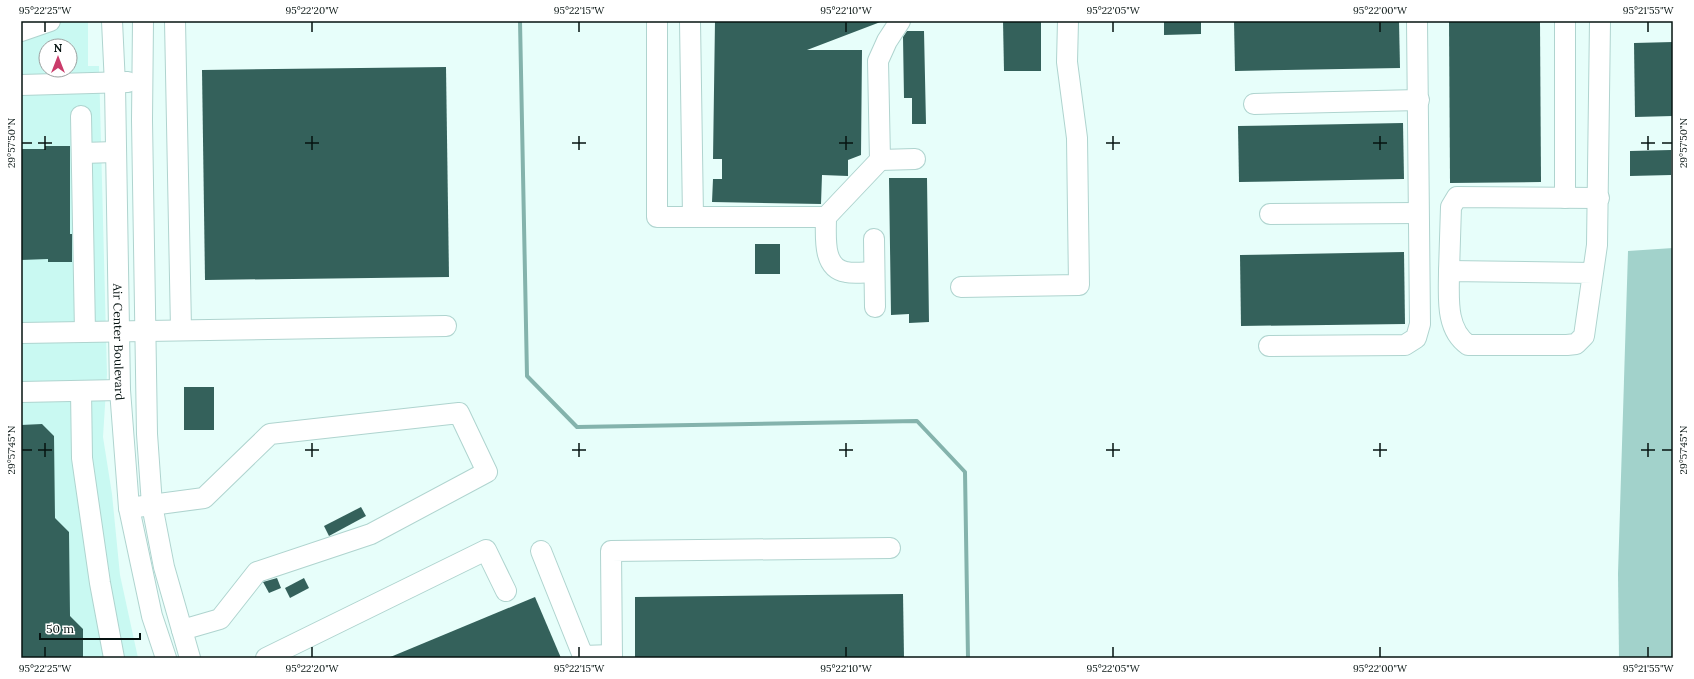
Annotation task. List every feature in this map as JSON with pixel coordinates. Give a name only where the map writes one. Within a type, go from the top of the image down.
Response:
[{"type":"street","points":[[21,31],[50,21]]},
{"type":"street","name":"Air Center Boulevard","points":[[112,21],[115,82],[120,390],[129,508],[152,616],[166,658]]},
{"type":"street","name":"Air Center Boulevard","points":[[143,21],[144,330],[147,434],[152,505],[164,567],[190,658]]},
{"type":"street","points":[[175,21],[181,330]]},
{"type":"street","points":[[657,21],[657,218],[826,217]]},
{"type":"street","points":[[690,21],[693,217]]},
{"type":"street","points":[[961,287],[1079,285],[1077,138],[1067,62],[1068,21]]},
{"type":"street","points":[[1269,346],[1405,345],[1416,338],[1420,324],[1418,213],[1419,100],[1416,21]]},
{"type":"street","points":[[1565,21],[1565,198]]},
{"type":"street","points":[[1599,198],[1457,197],[1451,207],[1449,270],[1450,308],[1453,328],[1460,339],[1468,345],[1576,344],[1584,336],[1597,245],[1599,198],[1600,21]]},
{"type":"street","points":[[874,272],[847,273],[837,269],[830,261],[827,250],[826,217],[880,160],[878,61],[887,41],[899,23]]},
{"type":"street","points":[[21,85],[142,82]]},
{"type":"street","points":[[1254,104],[1419,100]]},
{"type":"street","points":[[78,332],[82,153],[81,116]]},
{"type":"street","points":[[82,153],[116,152]]},
{"type":"street","points":[[880,160],[915,159]]},
{"type":"street","points":[[1270,214],[1418,213]]},
{"type":"street","points":[[874,239],[875,307]]},
{"type":"street","points":[[1449,270],[1593,273]]},
{"type":"street","points":[[21,333],[446,326]]},
{"type":"street","points":[[21,392],[120,390]]},
{"type":"street","points":[[81,391],[82,458],[100,583],[114,658]]},
{"type":"street","points":[[129,508],[204,498],[270,434],[459,413],[487,472],[371,534],[257,572],[220,619],[182,630]]},
{"type":"street","points":[[540,551],[583,656],[612,656],[611,551],[890,548]]},
{"type":"street","points":[[266,658],[486,550],[506,591]]},
{"type":"shaded area","points":[[21,21],[88,21],[88,66],[99,66],[107,374],[103,437],[112,494],[120,575],[138,658],[21,658]]},
{"type":"shaded area","points":[[1673,248],[1673,658],[1619,658],[1618,574],[1628,251]]},
{"type":"building","points":[[715,21],[883,21],[807,50],[862,50],[861,155],[848,160],[848,176],[822,175],[821,204],[712,202],[713,179],[722,179],[722,159],[713,159]]},
{"type":"building","points":[[1003,21],[1041,21],[1041,71],[1004,71]]},
{"type":"building","points":[[1164,21],[1201,21],[1201,34],[1164,35]]},
{"type":"building","points":[[1234,21],[1399,21],[1400,68],[1235,71]]},
{"type":"building","points":[[1449,21],[1540,21],[1541,182],[1450,183]]},
{"type":"building","points":[[907,31],[924,31],[926,124],[912,124],[912,98],[904,98],[903,37]]},
{"type":"building","points":[[1673,42],[1673,116],[1635,117],[1634,43]]},
{"type":"building","points":[[446,67],[449,277],[205,280],[202,70]]},
{"type":"building","points":[[1403,123],[1404,179],[1239,182],[1238,126]]},
{"type":"building","points":[[45,146],[70,146],[70,234],[72,234],[72,262],[48,262],[48,259],[21,260],[21,149],[45,149]]},
{"type":"building","points":[[1671,150],[1671,175],[1630,176],[1630,151]]},
{"type":"building","points":[[889,178],[927,178],[929,322],[909,323],[909,314],[891,315]]},
{"type":"building","points":[[755,244],[780,244],[780,274],[755,274]]},
{"type":"building","points":[[1404,252],[1405,324],[1241,326],[1240,255]]},
{"type":"building","points":[[184,387],[214,387],[214,430],[184,430]]},
{"type":"building","points":[[42,424],[54,436],[55,518],[69,532],[70,616],[83,629],[83,658],[21,658],[21,425]]},
{"type":"building","points":[[361,507],[366,516],[329,536],[324,526]]},
{"type":"building","points":[[277,578],[281,588],[269,593],[263,582]]},
{"type":"building","points":[[304,578],[309,588],[290,598],[285,588]]},
{"type":"building","points":[[903,594],[904,658],[635,658],[635,597]]},
{"type":"building","points":[[535,597],[561,658],[388,658]]},
{"type":"waterway","points":[[520,21],[527,376],[577,427],[917,421],[965,472],[968,658]]}]
